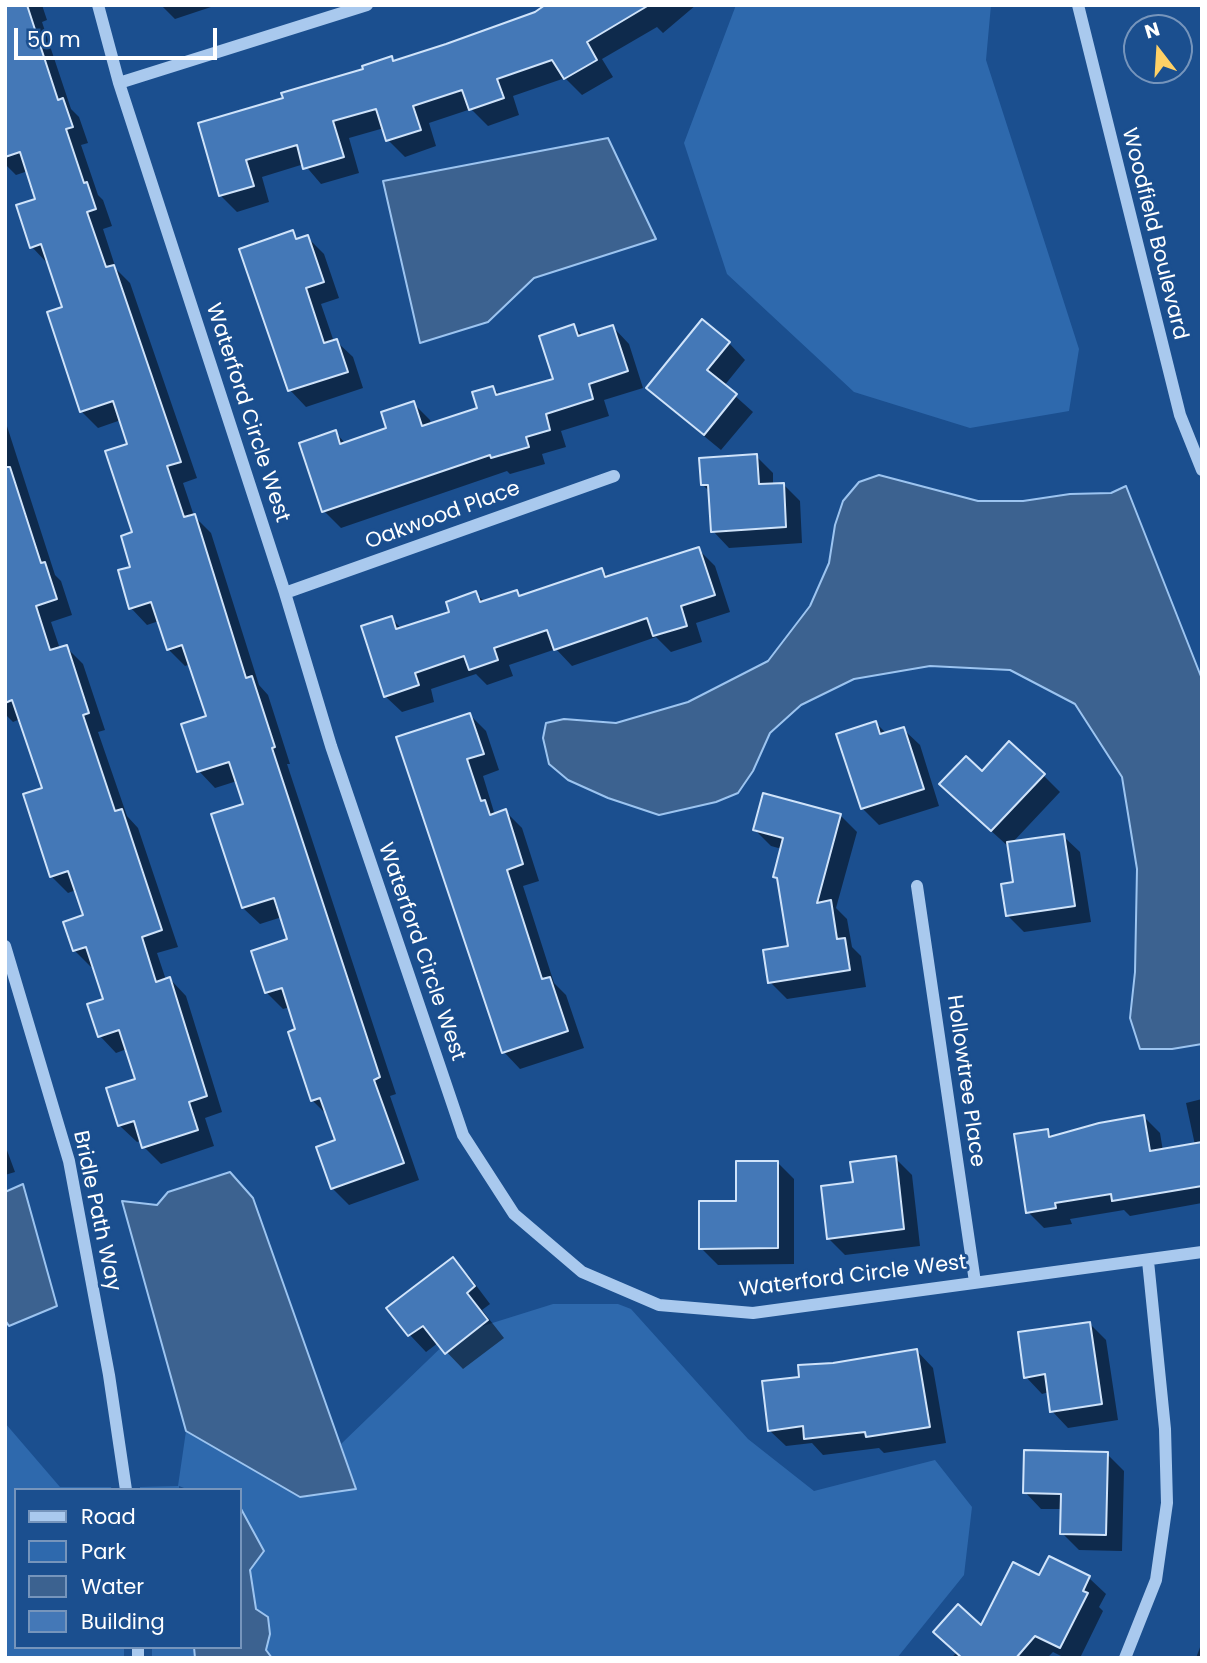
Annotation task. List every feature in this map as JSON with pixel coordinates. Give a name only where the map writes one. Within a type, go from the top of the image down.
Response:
[{"type":"street","name":"Waterford Circle West","points":[[98,5],[119,83],[285,593],[331,746],[463,1135],[514,1214],[582,1272],[659,1305],[753,1313],[1202,1252]]},
{"type":"street","points":[[119,83],[368,5]]},
{"type":"street","name":"Woodfield Boulevard","points":[[1078,5],[1180,415],[1202,470]]},
{"type":"street","name":"Oakwood Place","points":[[285,593],[614,476]]},
{"type":"street","name":"Hollowtree Place","points":[[917,886],[975,1282]]},
{"type":"street","name":"Bridle Path Way","points":[[5,946],[69,1161],[109,1375],[126,1488]]},
{"type":"street","points":[[1125,1658],[1156,1580],[1167,1503],[1165,1429],[1148,1261]]},
{"type":"green space","points":[[736,5],[991,5],[986,60],[1079,349],[1069,411],[970,428],[854,392],[727,274],[684,143]]},
{"type":"green space","points":[[553,1304],[618,1304],[631,1309],[748,1439],[814,1491],[935,1460],[972,1507],[964,1575],[897,1658],[272,1658],[266,1650],[270,1634],[256,1609],[250,1570],[264,1550],[242,1511],[242,1488],[140,1487],[178,1486],[186,1431],[300,1497],[356,1489],[341,1444],[454,1335]]},
{"type":"green space","points":[[5,1423],[60,1487],[111,1488],[14,1488],[14,1649],[124,1649],[124,1658],[5,1658]]},
{"type":"green space","points":[[152,1649],[194,1649],[195,1658],[152,1658]]},
{"type":"water","points":[[608,138],[656,239],[534,278],[488,322],[420,343],[383,181]]},
{"type":"water","points":[[879,475],[978,501],[1023,501],[1070,494],[1111,493],[1126,486],[1202,679],[1202,1044],[1172,1049],[1140,1049],[1130,1018],[1135,972],[1137,869],[1122,777],[1075,704],[1010,670],[930,666],[854,679],[801,705],[770,733],[753,771],[738,793],[716,802],[659,815],[608,798],[568,780],[549,764],[543,738],[546,723],[564,719],[616,723],[688,702],[768,661],[810,606],[829,563],[835,525],[843,501],[859,482]]},
{"type":"water","points":[[230,1172],[253,1198],[356,1489],[300,1497],[186,1431],[122,1201],[157,1205],[168,1192]]},
{"type":"water","points":[[23,1184],[57,1306],[9,1326],[5,1320],[5,1192]]},
{"type":"water","points":[[242,1511],[264,1551],[250,1570],[256,1609],[268,1617],[270,1634],[266,1650],[272,1658],[195,1658],[194,1649],[242,1649]]},
{"type":"building","points":[[5,5],[27,5],[58,100],[63,98],[73,127],[66,129],[84,183],[87,182],[96,209],[87,212],[106,267],[114,265],[181,462],[167,466],[184,517],[195,514],[246,678],[252,676],[275,747],[272,748],[380,1077],[374,1080],[404,1163],[331,1189],[316,1147],[335,1140],[320,1098],[311,1101],[288,1032],[295,1029],[282,988],[265,993],[251,951],[287,939],[274,898],[242,908],[211,814],[243,804],[229,762],[197,772],[181,724],[206,716],[182,645],[167,650],[151,602],[129,609],[118,570],[130,567],[121,536],[132,532],[105,451],[127,444],[113,401],[80,412],[47,312],[62,307],[41,244],[30,248],[16,205],[35,199],[20,152],[5,157]]},
{"type":"building","points":[[545,5],[649,5],[587,42],[597,60],[564,79],[552,60],[497,79],[504,98],[469,110],[462,90],[413,106],[421,130],[386,141],[376,109],[333,121],[344,157],[303,169],[297,145],[246,160],[254,186],[219,196],[198,123],[283,98],[281,93],[363,69],[362,66],[392,56],[393,61],[446,44],[535,12]]},
{"type":"building","points":[[293,230],[296,239],[308,235],[324,282],[306,288],[324,343],[337,339],[348,372],[288,391],[239,249]]},
{"type":"building","points":[[702,319],[730,342],[707,370],[737,394],[704,435],[646,388]]},
{"type":"building","points":[[574,324],[578,336],[613,325],[628,371],[589,384],[593,399],[546,414],[550,430],[526,437],[529,447],[491,458],[490,455],[322,512],[299,443],[336,430],[340,444],[386,428],[381,412],[414,401],[422,426],[477,408],[472,392],[493,386],[496,395],[553,379],[539,336]]},
{"type":"building","points":[[757,454],[759,484],[784,483],[786,527],[711,532],[708,485],[701,485],[699,458]]},
{"type":"building","points":[[5,467],[10,467],[41,563],[45,562],[57,599],[36,606],[50,650],[67,645],[89,713],[83,715],[115,811],[122,809],[162,930],[142,937],[156,982],[170,977],[207,1096],[189,1102],[198,1130],[142,1148],[134,1121],[118,1126],[106,1088],[135,1079],[119,1030],[98,1037],[87,1004],[103,999],[86,947],[73,951],[63,922],[83,915],[68,871],[50,877],[23,794],[42,788],[12,700],[5,703]]},
{"type":"building","points":[[699,547],[715,595],[681,606],[687,626],[653,636],[647,618],[554,650],[547,630],[494,648],[498,660],[469,670],[464,656],[415,673],[419,685],[384,697],[361,626],[392,616],[396,629],[449,612],[446,602],[476,591],[480,602],[517,590],[519,596],[602,568],[605,577]]},
{"type":"building","points":[[470,713],[484,754],[467,759],[481,801],[485,800],[490,815],[506,809],[523,864],[507,870],[542,979],[550,977],[568,1031],[502,1053],[396,737]]},
{"type":"building","points":[[876,721],[880,734],[904,727],[924,789],[861,809],[836,734]]},
{"type":"building","points":[[1009,741],[1045,774],[991,831],[939,784],[966,756],[982,771]]},
{"type":"building","points":[[763,793],[841,814],[817,903],[831,900],[837,939],[845,938],[850,970],[768,983],[763,950],[788,946],[777,878],[773,877],[783,838],[753,830]]},
{"type":"building","points":[[1064,834],[1075,906],[1006,916],[1001,884],[1013,882],[1007,842]]},
{"type":"building","points":[[1144,1115],[1150,1151],[1202,1142],[1202,1186],[1112,1201],[1111,1194],[1055,1203],[1056,1208],[1026,1213],[1014,1134],[1048,1129],[1049,1137],[1099,1123]]},
{"type":"building","points":[[896,1156],[904,1229],[827,1239],[821,1186],[853,1182],[850,1162]]},
{"type":"building","points":[[736,1161],[778,1161],[778,1248],[699,1249],[699,1201],[736,1201]]},
{"type":"building","points":[[453,1257],[475,1286],[467,1293],[488,1320],[445,1354],[423,1326],[408,1336],[386,1308]]},
{"type":"building","points":[[1090,1322],[1102,1404],[1050,1412],[1045,1374],[1024,1378],[1018,1332]]},
{"type":"building","points":[[917,1349],[930,1427],[866,1437],[865,1432],[804,1439],[803,1426],[768,1431],[762,1381],[799,1377],[798,1365],[833,1363]]},
{"type":"building","points":[[1024,1450],[1108,1452],[1106,1535],[1060,1534],[1061,1494],[1023,1493]]},
{"type":"building","points":[[1049,1556],[1090,1576],[1083,1591],[1088,1593],[1060,1648],[1035,1636],[1016,1658],[962,1658],[933,1632],[958,1604],[981,1625],[1013,1562],[1039,1575]]}]
